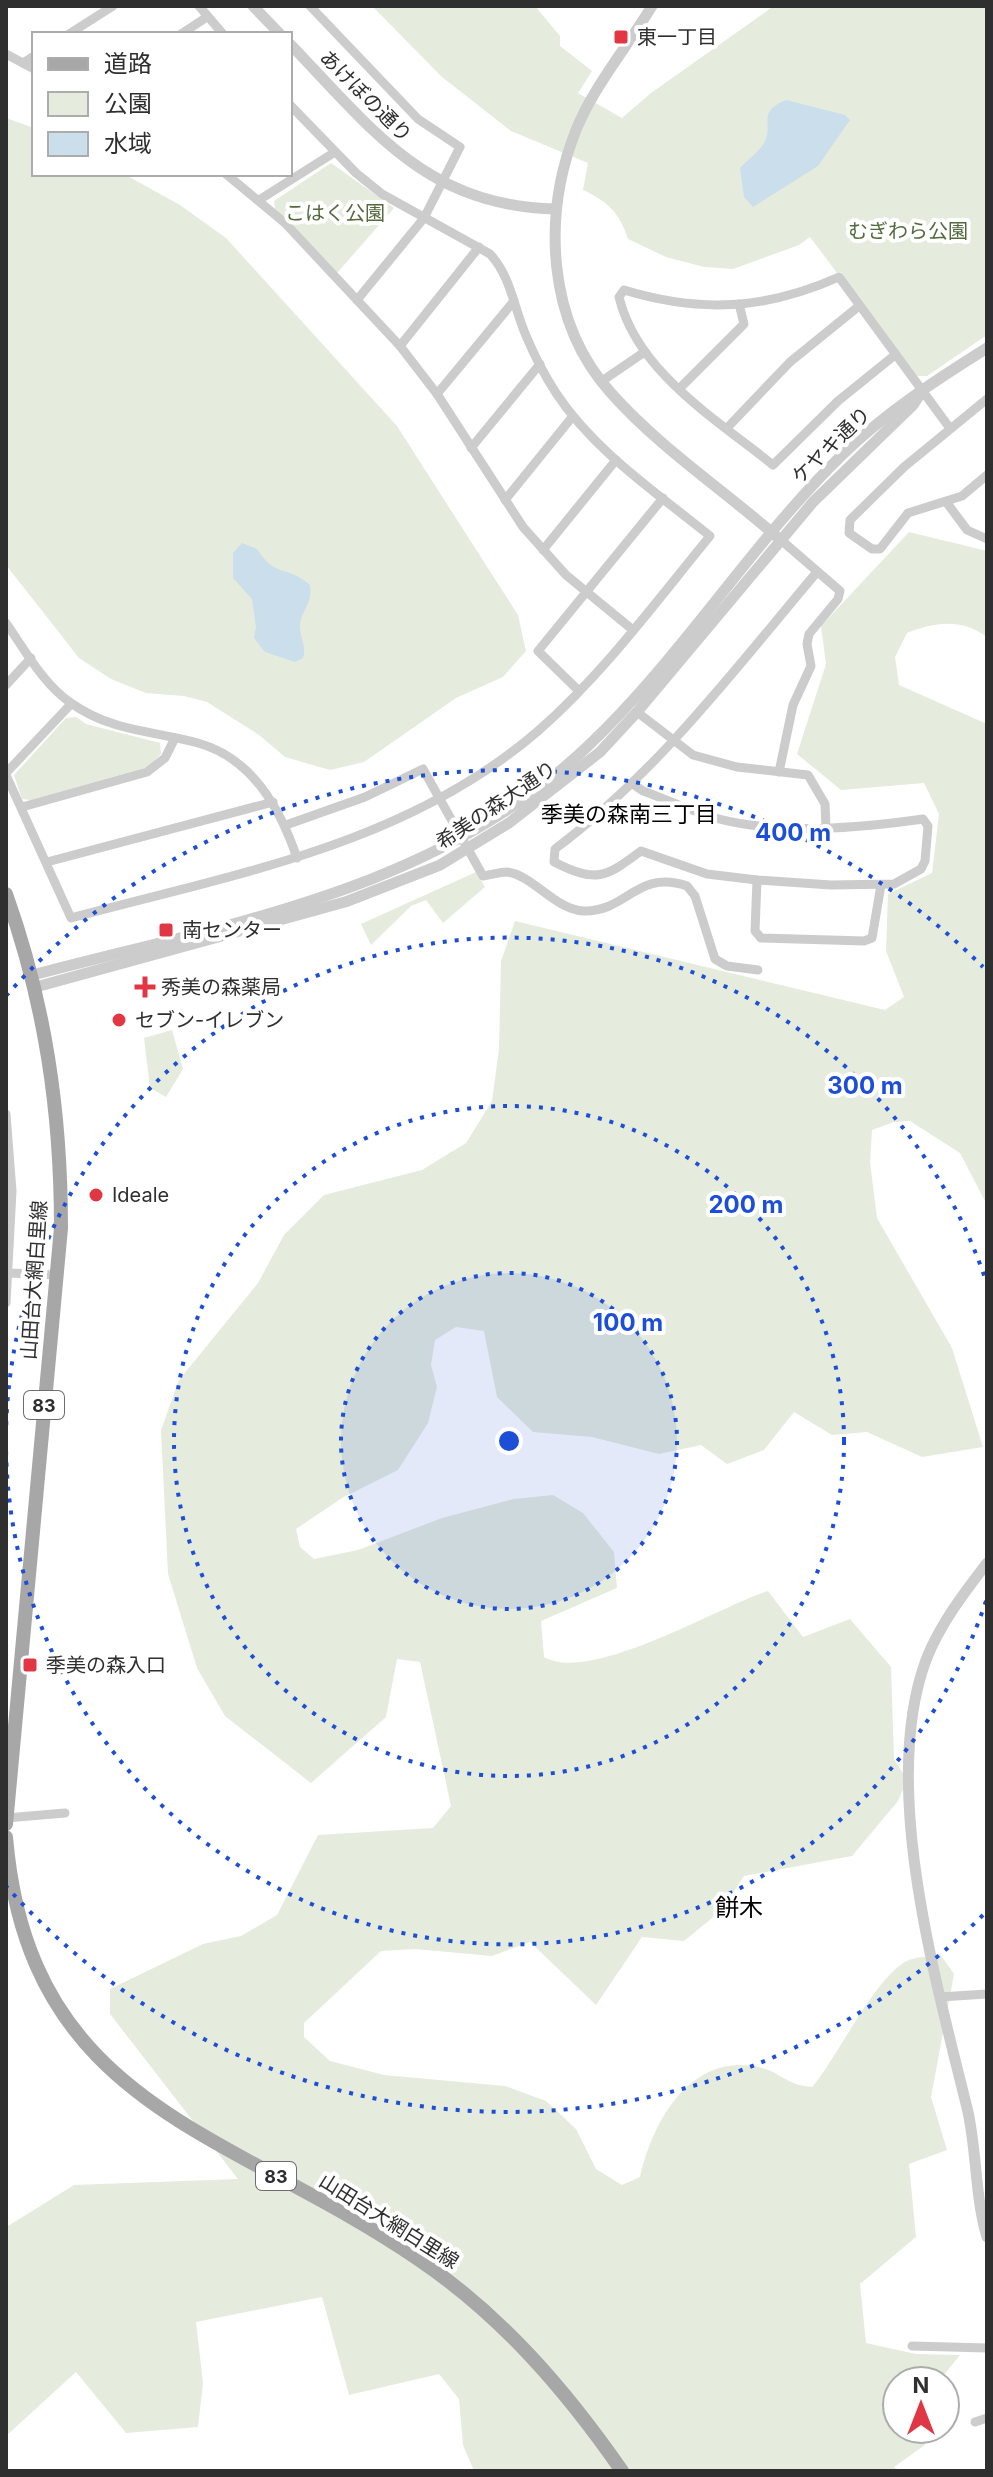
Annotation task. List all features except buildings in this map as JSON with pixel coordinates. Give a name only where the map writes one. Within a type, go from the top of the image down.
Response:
[{"type":"main road","name":"山田台大網白里線","points":[[6,894],[34,981],[51,1058],[58,1129],[61,1228],[6,1820]]},
{"type":"main road","name":"山田台大網白里線","points":[[6,1837],[13,1894],[27,1944],[50,1995],[96,2058],[138,2095],[188,2129],[350,2217],[444,2277],[523,2347],[587,2421],[622,2471]]},
{"type":"street","points":[[72,32],[113,6]]},
{"type":"street","points":[[199,6],[221,32]]},
{"type":"street","points":[[253,6],[278,32]]},
{"type":"street","points":[[310,6],[418,119],[460,147],[424,218],[357,300]]},
{"type":"street","points":[[652,6],[577,127],[564,163],[556,209],[556,265],[563,301],[578,341],[602,381],[638,420],[840,591],[838,599],[809,634],[807,644],[811,666],[793,705],[779,772]]},
{"type":"street","points":[[184,32],[207,17]]},
{"type":"street","name":"あけぼの通り","points":[[292,46],[392,150],[418,170],[443,183],[516,208],[556,209]]},
{"type":"street","points":[[6,54],[32,68]]},
{"type":"street","points":[[23,63],[32,57]]},
{"type":"street","points":[[71,704],[6,774],[71,918],[297,858],[374,832],[441,799],[527,740],[579,691],[710,536],[616,460],[573,416],[540,364],[503,268],[479,247],[382,194],[292,109]]},
{"type":"street","points":[[259,200],[335,152]]},
{"type":"street","points":[[229,176],[259,200],[400,346],[437,394],[505,500],[543,550],[633,630]]},
{"type":"street","points":[[400,346],[479,247]]},
{"type":"street","points":[[895,355],[838,401],[773,465],[643,353],[622,311],[619,297],[624,290],[687,306],[739,304],[795,294],[839,277],[949,427]]},
{"type":"street","points":[[437,394],[514,301]]},
{"type":"street","points":[[680,388],[744,324],[739,304]]},
{"type":"street","points":[[727,428],[790,362],[859,306]]},
{"type":"street","name":"ケヤキ通り","points":[[777,536],[843,453],[911,397],[987,348]]},
{"type":"street","points":[[602,381],[643,353]]},
{"type":"street","points":[[471,448],[540,364]]},
{"type":"street","points":[[987,399],[949,427],[850,520],[849,533],[872,549],[880,549],[908,513],[962,496],[987,475]]},
{"type":"street","points":[[505,500],[573,416]]},
{"type":"street","points":[[543,550],[616,460]]},
{"type":"street","points":[[579,691],[538,651],[663,498]]},
{"type":"street","points":[[947,503],[967,530],[987,539]]},
{"type":"street","name":"希美の森大通り","points":[[34,981],[245,924],[381,878],[465,844],[551,793],[600,752],[637,712],[777,536]]},
{"type":"street","name":"希美の森大通り","points":[[465,844],[587,747],[777,536]]},
{"type":"street","points":[[633,784],[643,791],[720,819],[826,828],[923,819],[928,826],[921,869],[894,884],[881,885],[757,880],[707,874],[641,851],[610,874],[579,874],[554,862],[555,849],[633,784],[674,742],[817,572]]},
{"type":"street","points":[[6,623],[49,683],[71,704],[114,727],[200,744],[240,766],[273,802],[286,825],[297,858]]},
{"type":"street","points":[[6,685],[31,658]]},
{"type":"street","points":[[637,712],[693,755],[737,767],[808,775],[825,804],[826,828]]},
{"type":"street","points":[[22,807],[147,772],[165,758],[175,738]]},
{"type":"street","points":[[286,825],[365,797],[423,769],[483,876],[514,875],[567,907],[580,911],[610,906],[638,887],[656,881],[687,886],[695,896],[715,959],[727,966],[758,970]]},
{"type":"street","points":[[47,862],[273,802]]},
{"type":"street","points":[[757,880],[755,931],[761,938],[864,941],[872,938],[881,885]]},
{"type":"street","points":[[6,1114],[9,1191],[6,1303]]},
{"type":"street","points":[[9,1273],[56,1275]]},
{"type":"street","points":[[987,1563],[958,1601],[926,1659],[911,1732],[915,1851],[927,1941],[977,2150],[980,2214],[987,2237]]},
{"type":"street","points":[[6,1820],[65,1813]]},
{"type":"street","points":[[940,1997],[987,1994]]},
{"type":"street","points":[[912,2346],[987,2348]]},
{"type":"street","points":[[975,2422],[987,2418]]},
{"type":"green space","name":"むぎわら公園","points":[[372,6],[535,6],[560,36],[560,46],[592,71],[578,93],[622,118],[651,93],[774,6],[987,6],[987,335],[927,376],[917,376],[841,272],[837,273],[810,237],[799,245],[733,269],[704,267],[666,257],[628,239],[612,209],[583,190],[588,163],[511,131],[442,77]]},
{"type":"green space","points":[[6,118],[32,127],[32,176],[128,176],[180,205],[226,238],[397,426],[518,615],[526,651],[503,677],[456,698],[364,762],[330,770],[285,757],[259,735],[207,702],[184,696],[146,693],[111,679],[79,658],[6,565]]},
{"type":"green space","name":"こはく公園","points":[[331,163],[394,208],[337,273],[275,209],[274,201]]},
{"type":"green space","points":[[909,532],[987,551],[987,637],[958,624],[927,626],[907,633],[895,657],[899,685],[987,724],[987,1205],[960,1153],[910,1121],[894,1122],[872,1130],[870,1162],[877,1218],[952,1348],[983,1447],[922,1457],[867,1432],[832,1435],[794,1412],[764,1450],[727,1464],[701,1445],[659,1454],[592,1437],[533,1432],[497,1397],[484,1331],[456,1327],[435,1340],[431,1365],[437,1387],[428,1423],[398,1470],[342,1498],[296,1529],[300,1547],[314,1559],[358,1550],[442,1518],[514,1499],[553,1495],[583,1513],[614,1552],[617,1588],[541,1621],[544,1657],[565,1663],[622,1652],[768,1591],[803,1637],[850,1619],[891,1667],[894,1759],[907,1780],[898,1801],[852,1856],[744,1876],[722,1910],[684,1941],[642,1937],[596,2005],[530,1942],[492,1956],[415,1949],[381,1951],[304,2023],[304,2037],[330,2061],[384,2075],[505,2086],[546,2101],[576,2129],[596,2169],[622,2185],[640,2177],[646,2155],[666,2113],[680,2094],[696,2080],[715,2069],[737,2065],[762,2068],[796,2084],[812,2087],[871,1998],[896,1968],[909,1960],[940,1954],[954,1974],[931,2097],[947,2150],[909,2164],[916,2237],[860,2284],[866,2343],[916,2354],[960,2355],[952,2365],[881,2365],[881,2445],[925,2445],[894,2467],[899,2471],[474,2471],[463,2445],[459,2399],[439,2374],[349,2395],[322,2297],[196,2322],[203,2383],[198,2427],[126,2433],[76,2372],[6,2436],[6,2224],[8,2226],[74,2185],[238,2179],[110,2014],[110,1989],[203,1944],[241,1936],[277,1915],[318,1835],[433,1828],[451,1806],[420,1662],[397,1659],[386,1717],[311,1783],[225,1716],[197,1668],[168,1574],[161,1430],[179,1380],[258,1283],[284,1235],[324,1195],[422,1170],[466,1143],[492,1101],[499,1049],[501,961],[515,921],[885,1010],[904,997],[886,951],[888,894],[932,873],[939,814],[924,783],[841,790],[797,754],[826,664],[821,626]]},
{"type":"green space","points":[[76,717],[86,724],[160,743],[161,754],[148,767],[31,800],[22,799],[14,775],[66,718]]},
{"type":"green space","points":[[476,872],[485,887],[443,923],[426,900],[411,906],[371,945],[361,924]]},
{"type":"green space","points":[[172,1030],[183,1069],[166,1097],[150,1088],[144,1038]]},
{"type":"water","points":[[786,100],[845,115],[850,120],[818,166],[753,207],[744,197],[740,168],[764,143],[771,109]]},
{"type":"water","points":[[242,543],[257,549],[276,568],[310,585],[310,597],[300,624],[304,653],[303,658],[295,662],[265,652],[254,638],[256,627],[252,599],[233,578],[233,553]]},
{"type":"place","name":"東一丁目","points":[[621,37]]},
{"type":"place","name":"南センター","points":[[166,930]]},
{"type":"place","name":"秀美の森薬局","points":[[145,987]]},
{"type":"place","name":"セブン-イレブン","points":[[119,1020]]},
{"type":"place","name":"Ideale","points":[[96,1195]]},
{"type":"place","name":"季美の森入口","points":[[30,1665]]},
{"type":"district","name":"季美の森南三丁目","points":[[629,814]]},
{"type":"district","name":"餅木","points":[[739,1907]]}]
